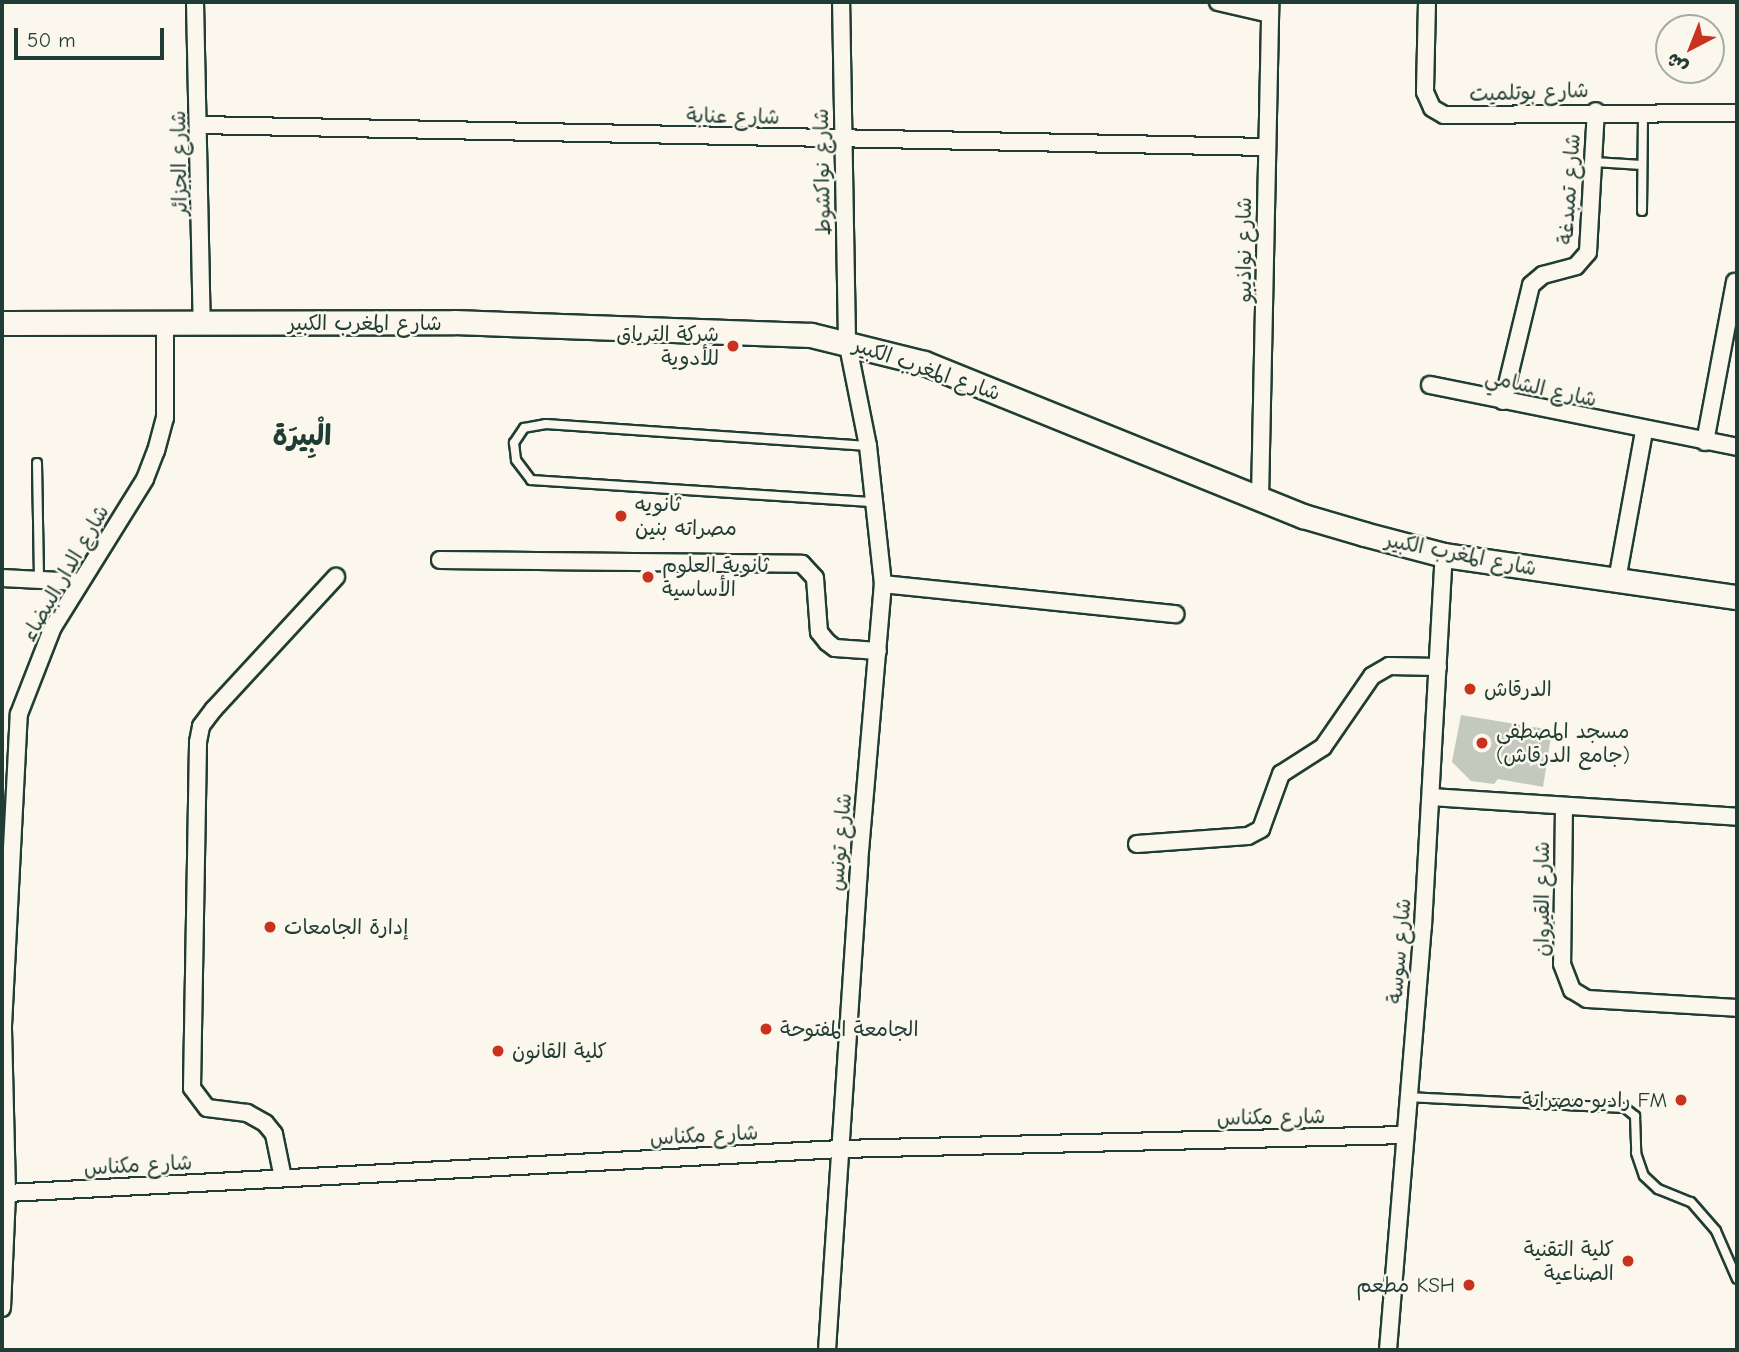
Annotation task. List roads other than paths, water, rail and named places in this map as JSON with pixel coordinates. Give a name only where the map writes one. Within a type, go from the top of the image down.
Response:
[{"type":"street","name":"شارع الجزائر","points":[[195,2],[202,324]]},
{"type":"street","name":"شارع نواكشوط","points":[[841,2],[847,341]]},
{"type":"street","points":[[1218,2],[1270,8]]},
{"type":"street","name":"شارع بوتلميت","points":[[1427,2],[1425,92],[1437,112],[1452,116],[1595,111],[1737,113]]},
{"type":"street","name":"شارع نواذيبو","points":[[1261,498],[1265,148],[1270,8]]},
{"type":"street","name":"شارع تمبدغة","points":[[1503,401],[1531,285],[1543,275],[1576,266],[1588,252],[1595,111]]},
{"type":"street","name":"شارع عنابة","points":[[199,125],[1265,148]]},
{"type":"street","points":[[1705,442],[1735,282]]},
{"type":"street","name":"شارع المغرب الكبير","points":[[2,323],[165,326],[454,322],[779,333],[847,341],[924,363],[1303,516],[1444,555],[1737,597]]},
{"type":"street","name":"شارع الدار البيضاء","points":[[2,1308],[7,1193],[2,1026],[9,733],[34,671],[80,582],[145,479],[156,451],[165,418],[165,326]]},
{"type":"street","name":"شارع تونس","points":[[827,1350],[859,863],[883,584],[867,446],[847,341]]},
{"type":"street","name":"شارع الشامي","points":[[1430,385],[1644,431],[1737,447]]},
{"type":"street","points":[[1616,580],[1644,431]]},
{"type":"street","name":"شارع سوسة","points":[[1388,1350],[1431,797],[1444,555]]},
{"type":"street","points":[[440,560],[802,565],[815,578],[819,632],[827,642],[835,649],[878,651]]},
{"type":"street","points":[[283,1178],[274,1134],[265,1123],[247,1113],[207,1108],[192,1088],[198,742],[201,726],[214,709],[336,577]]},
{"type":"street","points":[[2,578],[80,582]]},
{"type":"street","points":[[883,584],[1175,614]]},
{"type":"street","points":[[1137,844],[1255,832],[1269,814],[1273,789],[1282,774],[1323,747],[1372,676],[1389,666],[1438,667]]},
{"type":"street","points":[[1431,797],[1737,817]]},
{"type":"street","name":"شارع القيروان","points":[[1564,806],[1562,964],[1572,990],[1587,999],[1737,1008]]},
{"type":"street","name":"شارع مكناس","points":[[7,1193],[841,1149],[1404,1135]]},
{"type":"lane","points":[[1642,211],[1643,111]]},
{"type":"lane","points":[[1594,162],[1642,165]]},
{"type":"lane","points":[[867,446],[546,424],[524,428],[514,443],[516,460],[531,480],[874,502]]},
{"type":"lane","points":[[37,463],[38,580]]},
{"type":"lane","points":[[1407,1097],[1625,1108],[1635,1116],[1636,1153],[1644,1176],[1658,1189],[1691,1202],[1716,1231],[1737,1279]]},
{"type":"place","name":"شركة الترياق للأدوية","points":[[733,346]]},
{"type":"place","name":"ثانويه مصراته بنين","points":[[621,516]]},
{"type":"place","name":"ثانوية العلوم الأساسية","points":[[648,577]]},
{"type":"place","name":"الدرقاش","points":[[1470,689]]},
{"type":"place","name":"مسجد المصطفى (جامع الدرقاش)","points":[[1482,743]]},
{"type":"place","name":"إدارة الجامعات","points":[[270,927]]},
{"type":"place","name":"الجامعة المفتوحة","points":[[766,1029]]},
{"type":"place","name":"كلية القانون","points":[[498,1051]]},
{"type":"place","name":"راديو مصراتة FM","points":[[1681,1100]]},
{"type":"place","name":"كلية التقنية الصناعية","points":[[1628,1261]]},
{"type":"place","name":"مطعم KSH","points":[[1469,1285]]},
{"type":"district","name":"الْبِيرَة","points":[[302,436]]}]
